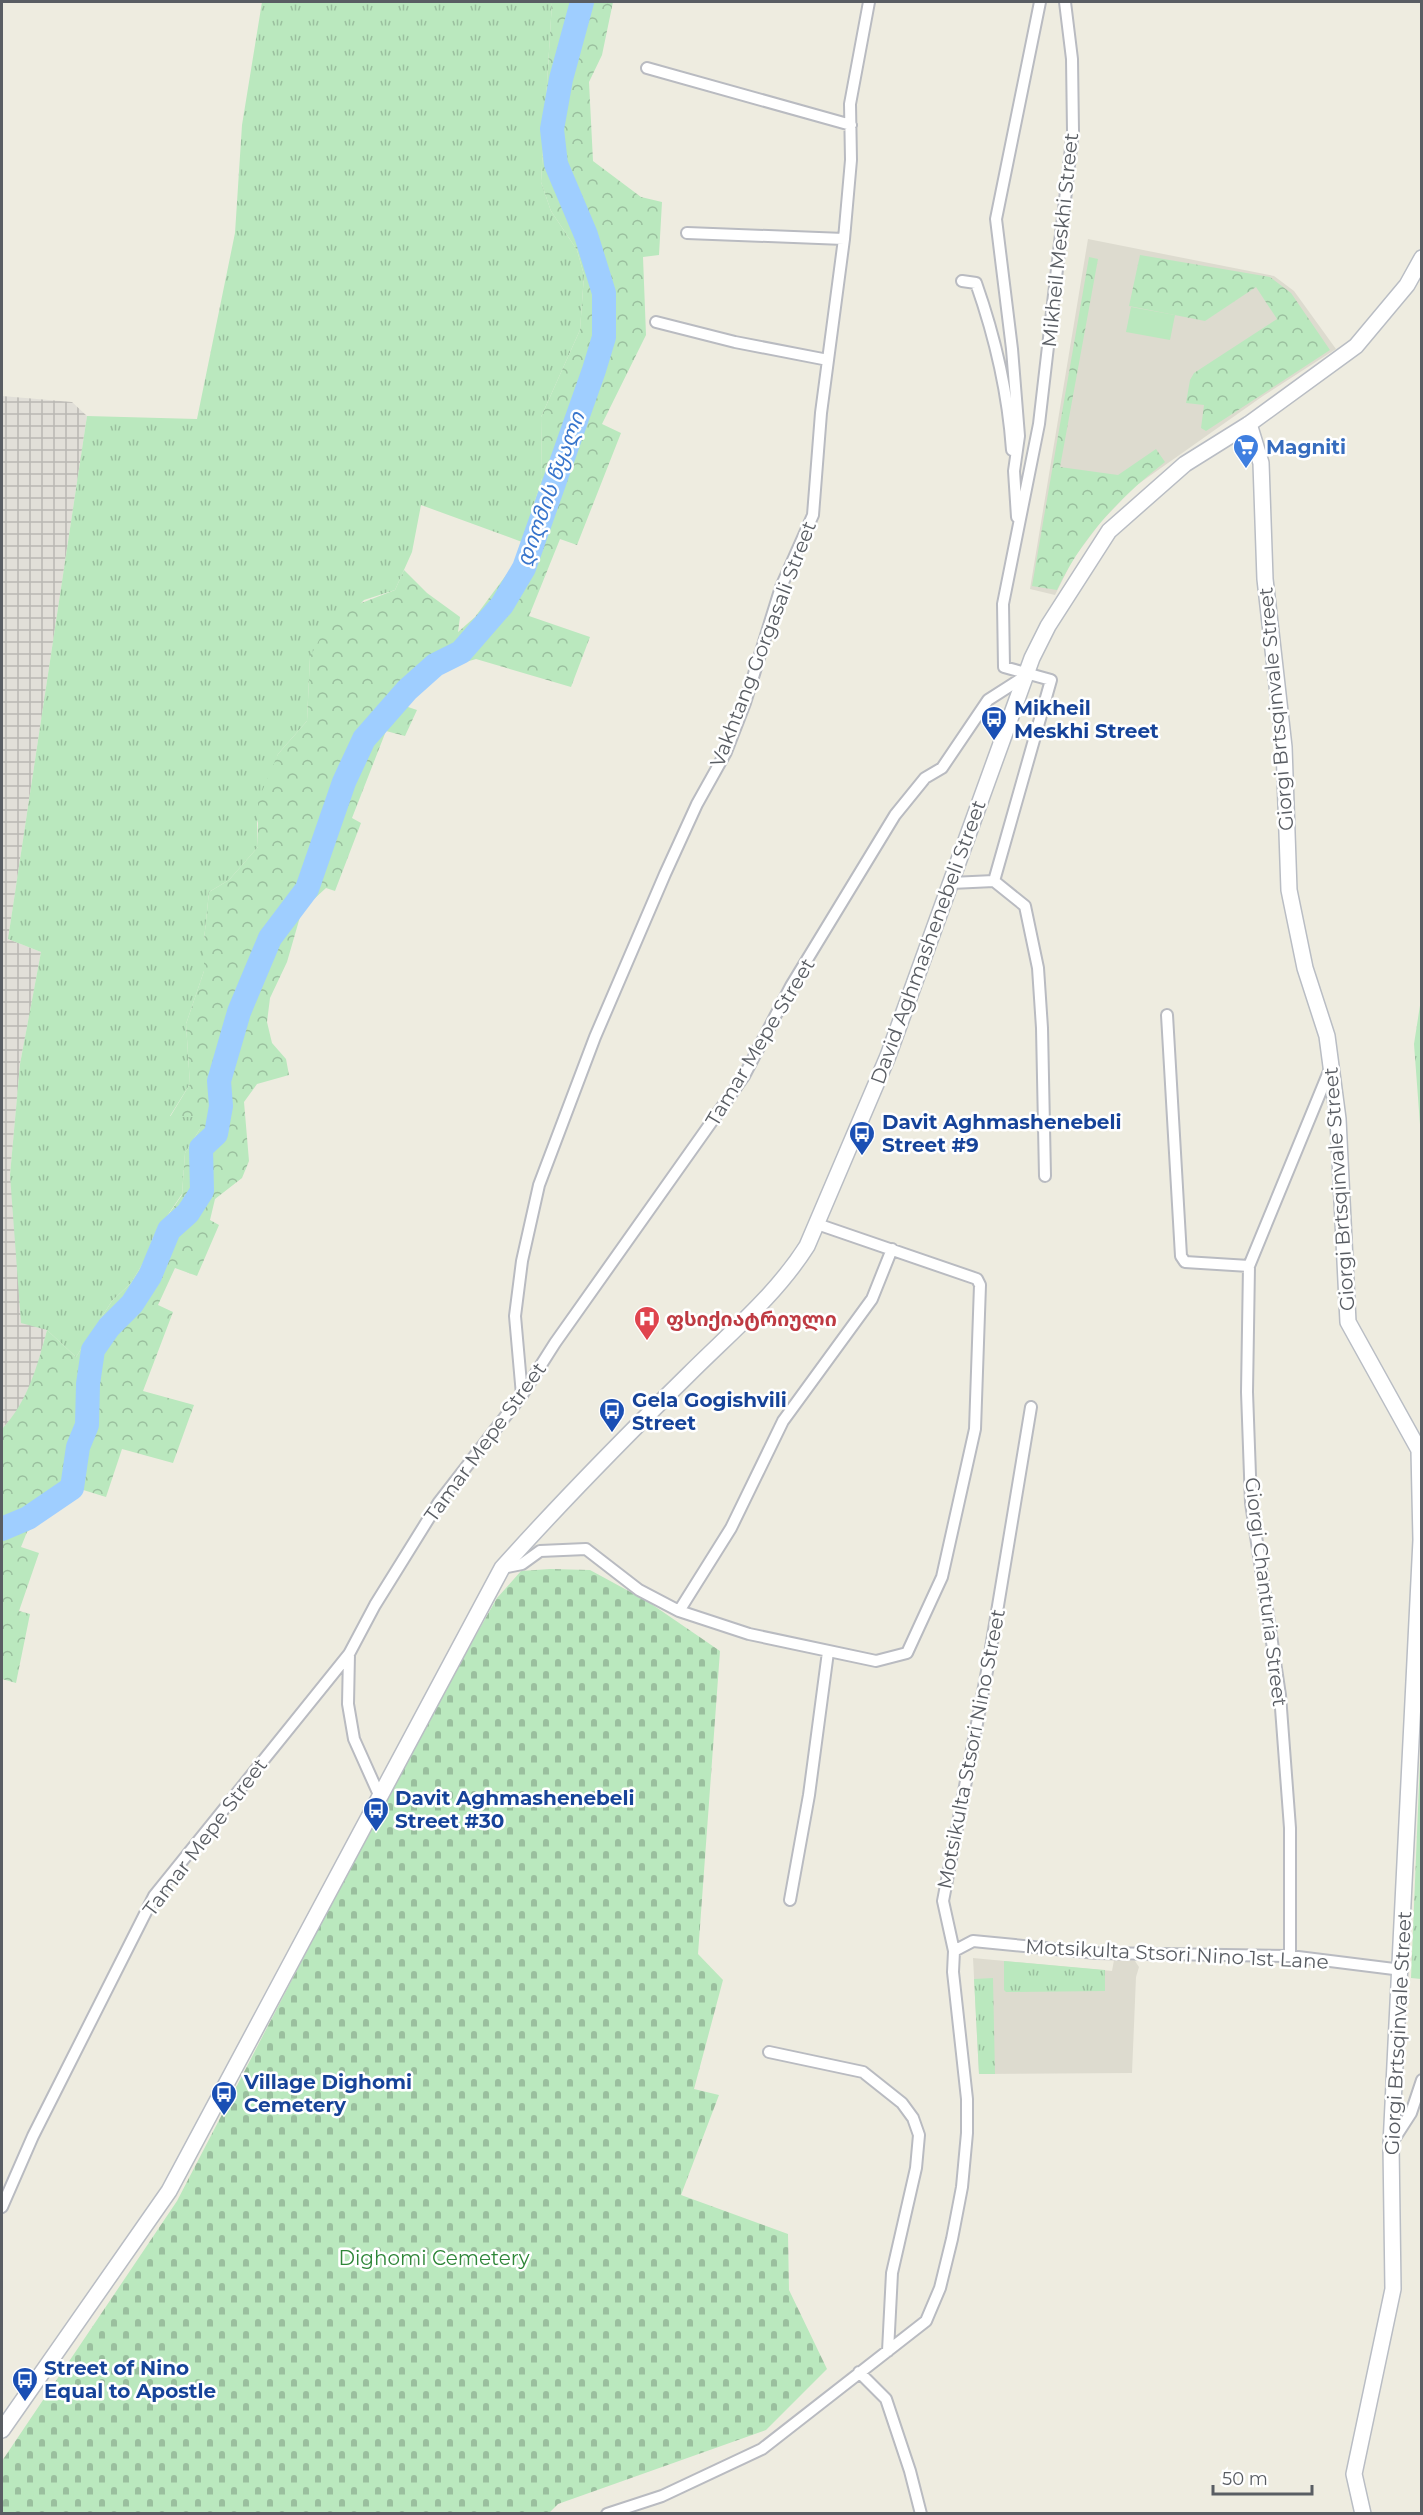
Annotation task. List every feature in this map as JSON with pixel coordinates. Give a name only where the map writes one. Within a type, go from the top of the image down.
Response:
[{"type":"street","name":"Vakhtang Gorgasali Street","points":[[522,1395],[515,1316],[522,1261],[539,1185],[595,1036],[697,804],[726,752],[745,703],[781,587],[813,515],[821,413],[844,239],[851,160],[850,104],[869,2]]},
{"type":"street","points":[[1014,471],[1018,425],[1012,349],[996,219],[1040,2]]},
{"type":"street","name":"Mikheil Meskhi Street","points":[[1027,675],[1004,667],[1004,604],[1039,424],[1073,131],[1072,59],[1065,2]]},
{"type":"street","points":[[647,68],[851,125]]},
{"type":"street","points":[[687,232],[844,239]]},
{"type":"street","name":"David Aghmashenebeli Street","points":[[2,2427],[169,2191],[502,1568],[577,1485],[754,1310],[794,1267],[817,1224],[888,1056],[1027,675],[1048,626],[1109,531],[1185,464],[1249,424],[1356,345],[1407,285],[1422,258]]},
{"type":"street","points":[[962,281],[976,283],[992,329],[1010,419],[1019,533]]},
{"type":"street","points":[[656,322],[735,342],[828,360]]},
{"type":"street","name":"Giorgi Brtsqinvale Street","points":[[1249,424],[1261,463],[1265,579],[1284,747],[1289,890],[1305,968],[1327,1036],[1332,1063],[1338,1119],[1348,1322],[1419,1450],[1421,1539],[1402,1970],[1391,2145],[1393,2289],[1354,2474],[1363,2514]]},
{"type":"street","points":[[994,880],[1051,681],[1027,675]]},
{"type":"street","name":"Tamar Mepe Street","points":[[2,2207],[33,2136],[154,1896],[349,1654],[375,1605],[439,1502],[522,1395],[555,1343],[744,1076],[792,986],[895,815],[925,778],[942,768],[988,700],[1027,675]]},
{"type":"street","points":[[951,883],[994,880],[1025,906],[1038,968],[1042,1028],[1045,1176]]},
{"type":"street","points":[[1167,1015],[1181,1256],[1185,1262],[1249,1266]]},
{"type":"street","name":"Giorgi Chanturia Street","points":[[1290,1956],[1290,1828],[1280,1695],[1251,1503],[1247,1392],[1249,1266],[1332,1063]]},
{"type":"street","points":[[502,1568],[522,1564],[540,1551],[586,1549],[639,1590],[679,1611],[749,1634],[876,1661],[907,1653],[942,1577],[975,1429],[979,1281],[817,1224]]},
{"type":"street","points":[[679,1611],[731,1527],[783,1421],[872,1299],[892,1249]]},
{"type":"street","name":"Motsikulta Stsori Nino Street","points":[[607,2514],[662,2496],[762,2449],[926,2321],[940,2288],[962,2187],[967,2133],[967,2099],[953,1972],[954,1951],[943,1901],[984,1689],[1031,1407]]},
{"type":"street","points":[[790,1900],[809,1795],[828,1652]]},
{"type":"street","points":[[349,1654],[348,1704],[354,1739],[380,1797]]},
{"type":"street","name":"Motsikulta Stsori Nino 1st Lane","points":[[954,1951],[973,1941],[1097,1953],[1290,1956],[1402,1970]]},
{"type":"street","points":[[769,2052],[863,2072],[902,2103],[913,2118],[919,2135],[916,2168],[892,2273],[888,2351]]},
{"type":"street","points":[[1391,2145],[1412,2113],[1422,2080]]},
{"type":"street","points":[[859,2372],[886,2399],[910,2471],[921,2514]]},
{"type":"shaded area","points":[[1088,239],[1274,276],[1294,291],[1336,349],[1263,396],[1134,487],[1100,523],[1073,559],[1055,595],[1030,589]]},
{"type":"shaded area","points":[[2,396],[72,402],[87,416],[8,939],[41,952],[20,1064],[10,1175],[47,1330],[35,1375],[17,1412],[2,1429]]},
{"type":"shaded area","points":[[973,1958],[1112,1971],[1114,1960],[1135,1961],[1139,1967],[1136,1977],[1132,2073],[979,2074]]},
{"type":"green space","points":[[262,2],[552,2],[541,182],[551,211],[577,250],[584,275],[580,330],[541,417],[542,478],[522,542],[421,505],[412,552],[395,590],[364,600],[310,657],[307,721],[278,754],[257,823],[258,847],[229,880],[209,892],[204,940],[204,971],[186,1024],[190,1084],[170,1116],[200,1116],[200,1129],[185,1153],[182,1194],[153,1237],[146,1258],[131,1283],[112,1301],[76,1357],[47,1330],[21,1323],[10,1175],[20,1064],[41,952],[8,939],[87,416],[197,419],[235,233],[242,125]]},
{"type":"green space","points":[[552,2],[613,2],[602,55],[589,82],[593,161],[641,197],[662,202],[659,255],[643,257],[646,335],[602,424],[621,433],[577,545],[560,539],[529,616],[590,637],[571,687],[476,659],[449,667],[426,681],[402,705],[417,710],[405,736],[386,731],[352,818],[361,823],[335,891],[326,888],[302,910],[287,962],[270,998],[267,1022],[272,1043],[286,1059],[289,1075],[257,1084],[244,1102],[249,1161],[242,1178],[215,1199],[210,1220],[219,1225],[197,1276],[175,1268],[158,1305],[173,1312],[143,1391],[194,1405],[173,1463],[122,1449],[106,1497],[80,1489],[27,1532],[21,1547],[39,1553],[19,1611],[30,1614],[16,1683],[2,1679],[2,1429],[25,1395],[47,1330],[76,1357],[112,1301],[131,1283],[146,1258],[153,1237],[182,1195],[185,1153],[200,1129],[200,1117],[170,1117],[190,1084],[186,1024],[204,971],[204,940],[209,892],[229,880],[258,847],[258,801],[278,754],[307,721],[310,657],[333,614],[395,590],[404,570],[427,593],[460,617],[458,632],[475,617],[515,563],[542,478],[541,417],[580,330],[584,275],[577,250],[551,211],[541,182]]},
{"type":"green space","points":[[1140,255],[1270,277],[1291,293],[1330,350],[1206,431],[1201,428],[1204,405],[1186,403],[1190,380],[1194,373],[1277,319],[1256,287],[1205,321],[1129,306]]},
{"type":"green space","points":[[1089,257],[1098,259],[1060,467],[1118,475],[1156,449],[1165,462],[1117,504],[1103,520],[1078,553],[1057,590],[1032,586]]},
{"type":"green space","points":[[1131,307],[1175,315],[1170,340],[1126,332]]},
{"type":"green space","points":[[1421,999],[1421,1138],[1414,1044]]},
{"type":"green space","name":"Dighomi Cemetery","points":[[590,1570],[647,1601],[720,1651],[698,1954],[723,1980],[694,2089],[719,2095],[681,2195],[788,2234],[789,2290],[827,2369],[766,2430],[558,2504],[549,2513],[2,2514],[2,2461],[177,2201],[418,1737],[497,1598],[521,1571]]},
{"type":"green space","points":[[1421,1736],[1421,1979],[1411,1978]]},
{"type":"green space","points":[[1004,1961],[1105,1970],[1105,1991],[1006,1992],[1004,1990]]},
{"type":"green space","points":[[993,1978],[995,2074],[979,2074],[974,1979]]},
{"type":"waterway","name":"დიღმის წყალი","points":[[2,1529],[28,1518],[72,1488],[78,1447],[87,1425],[88,1384],[93,1350],[109,1327],[132,1304],[150,1276],[169,1230],[188,1213],[202,1191],[201,1148],[216,1134],[221,1106],[219,1081],[239,1012],[270,938],[307,889],[344,782],[364,739],[407,690],[435,665],[461,652],[502,605],[524,568],[604,337],[604,293],[586,235],[556,164],[552,129],[561,79],[582,2]]},
{"type":"place","name":"Magniti","points":[[1246,470]]},
{"type":"place","name":"Mikheil Meskhi Street","points":[[994,742]]},
{"type":"place","name":"Davit Aghmashenebeli Street #9","points":[[862,1157]]},
{"type":"place","name":"ფსიქიატრიული","points":[[647,1342]]},
{"type":"place","name":"Gela Gogishvili Street","points":[[612,1434]]},
{"type":"place","name":"Davit Aghmashenebeli Street #30","points":[[376,1833]]},
{"type":"place","name":"Village Dighomi Cemetery","points":[[224,2117]]},
{"type":"place","name":"Street of Nino Equal to Apostle","points":[[25,2403]]}]
